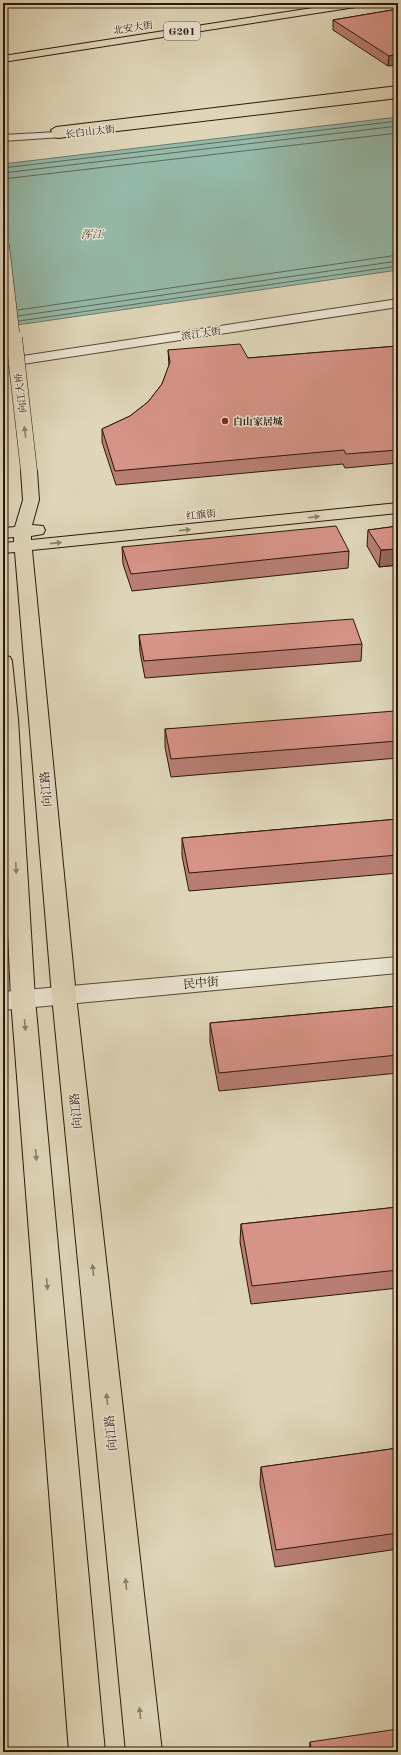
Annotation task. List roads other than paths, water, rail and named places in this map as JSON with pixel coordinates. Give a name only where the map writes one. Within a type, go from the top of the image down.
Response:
[{"type":"main road","name":"北安大街","points":[[3,54],[331,3]]},
{"type":"main road","name":"北安大街","points":[[3,60],[362,3]]},
{"type":"main road","name":"长白山大街","points":[[398,89],[56,130],[58,135],[398,95]]},
{"type":"main road","name":"向江大桥","points":[[3,245],[29,471]]},
{"type":"main road","name":"向江路","points":[[29,471],[31,500],[13,540],[64,996],[144,1752]]},
{"type":"main road","name":"红旗街","points":[[13,540],[398,494]]},
{"type":"main road","points":[[13,540],[398,508]]},
{"type":"main road","points":[[3,661],[8,720],[13,1000],[86,1752]]},
{"type":"street","points":[[3,138],[58,135]]},
{"type":"street","name":"滨江大街","points":[[3,363],[398,303]]},
{"type":"street","name":"民中街","points":[[13,1000],[398,965]]},
{"type":"water","name":"浑江","points":[[398,117],[398,270],[3,327],[3,164]]},
{"type":"place","name":"白山家居城","points":[[225,421]]}]
